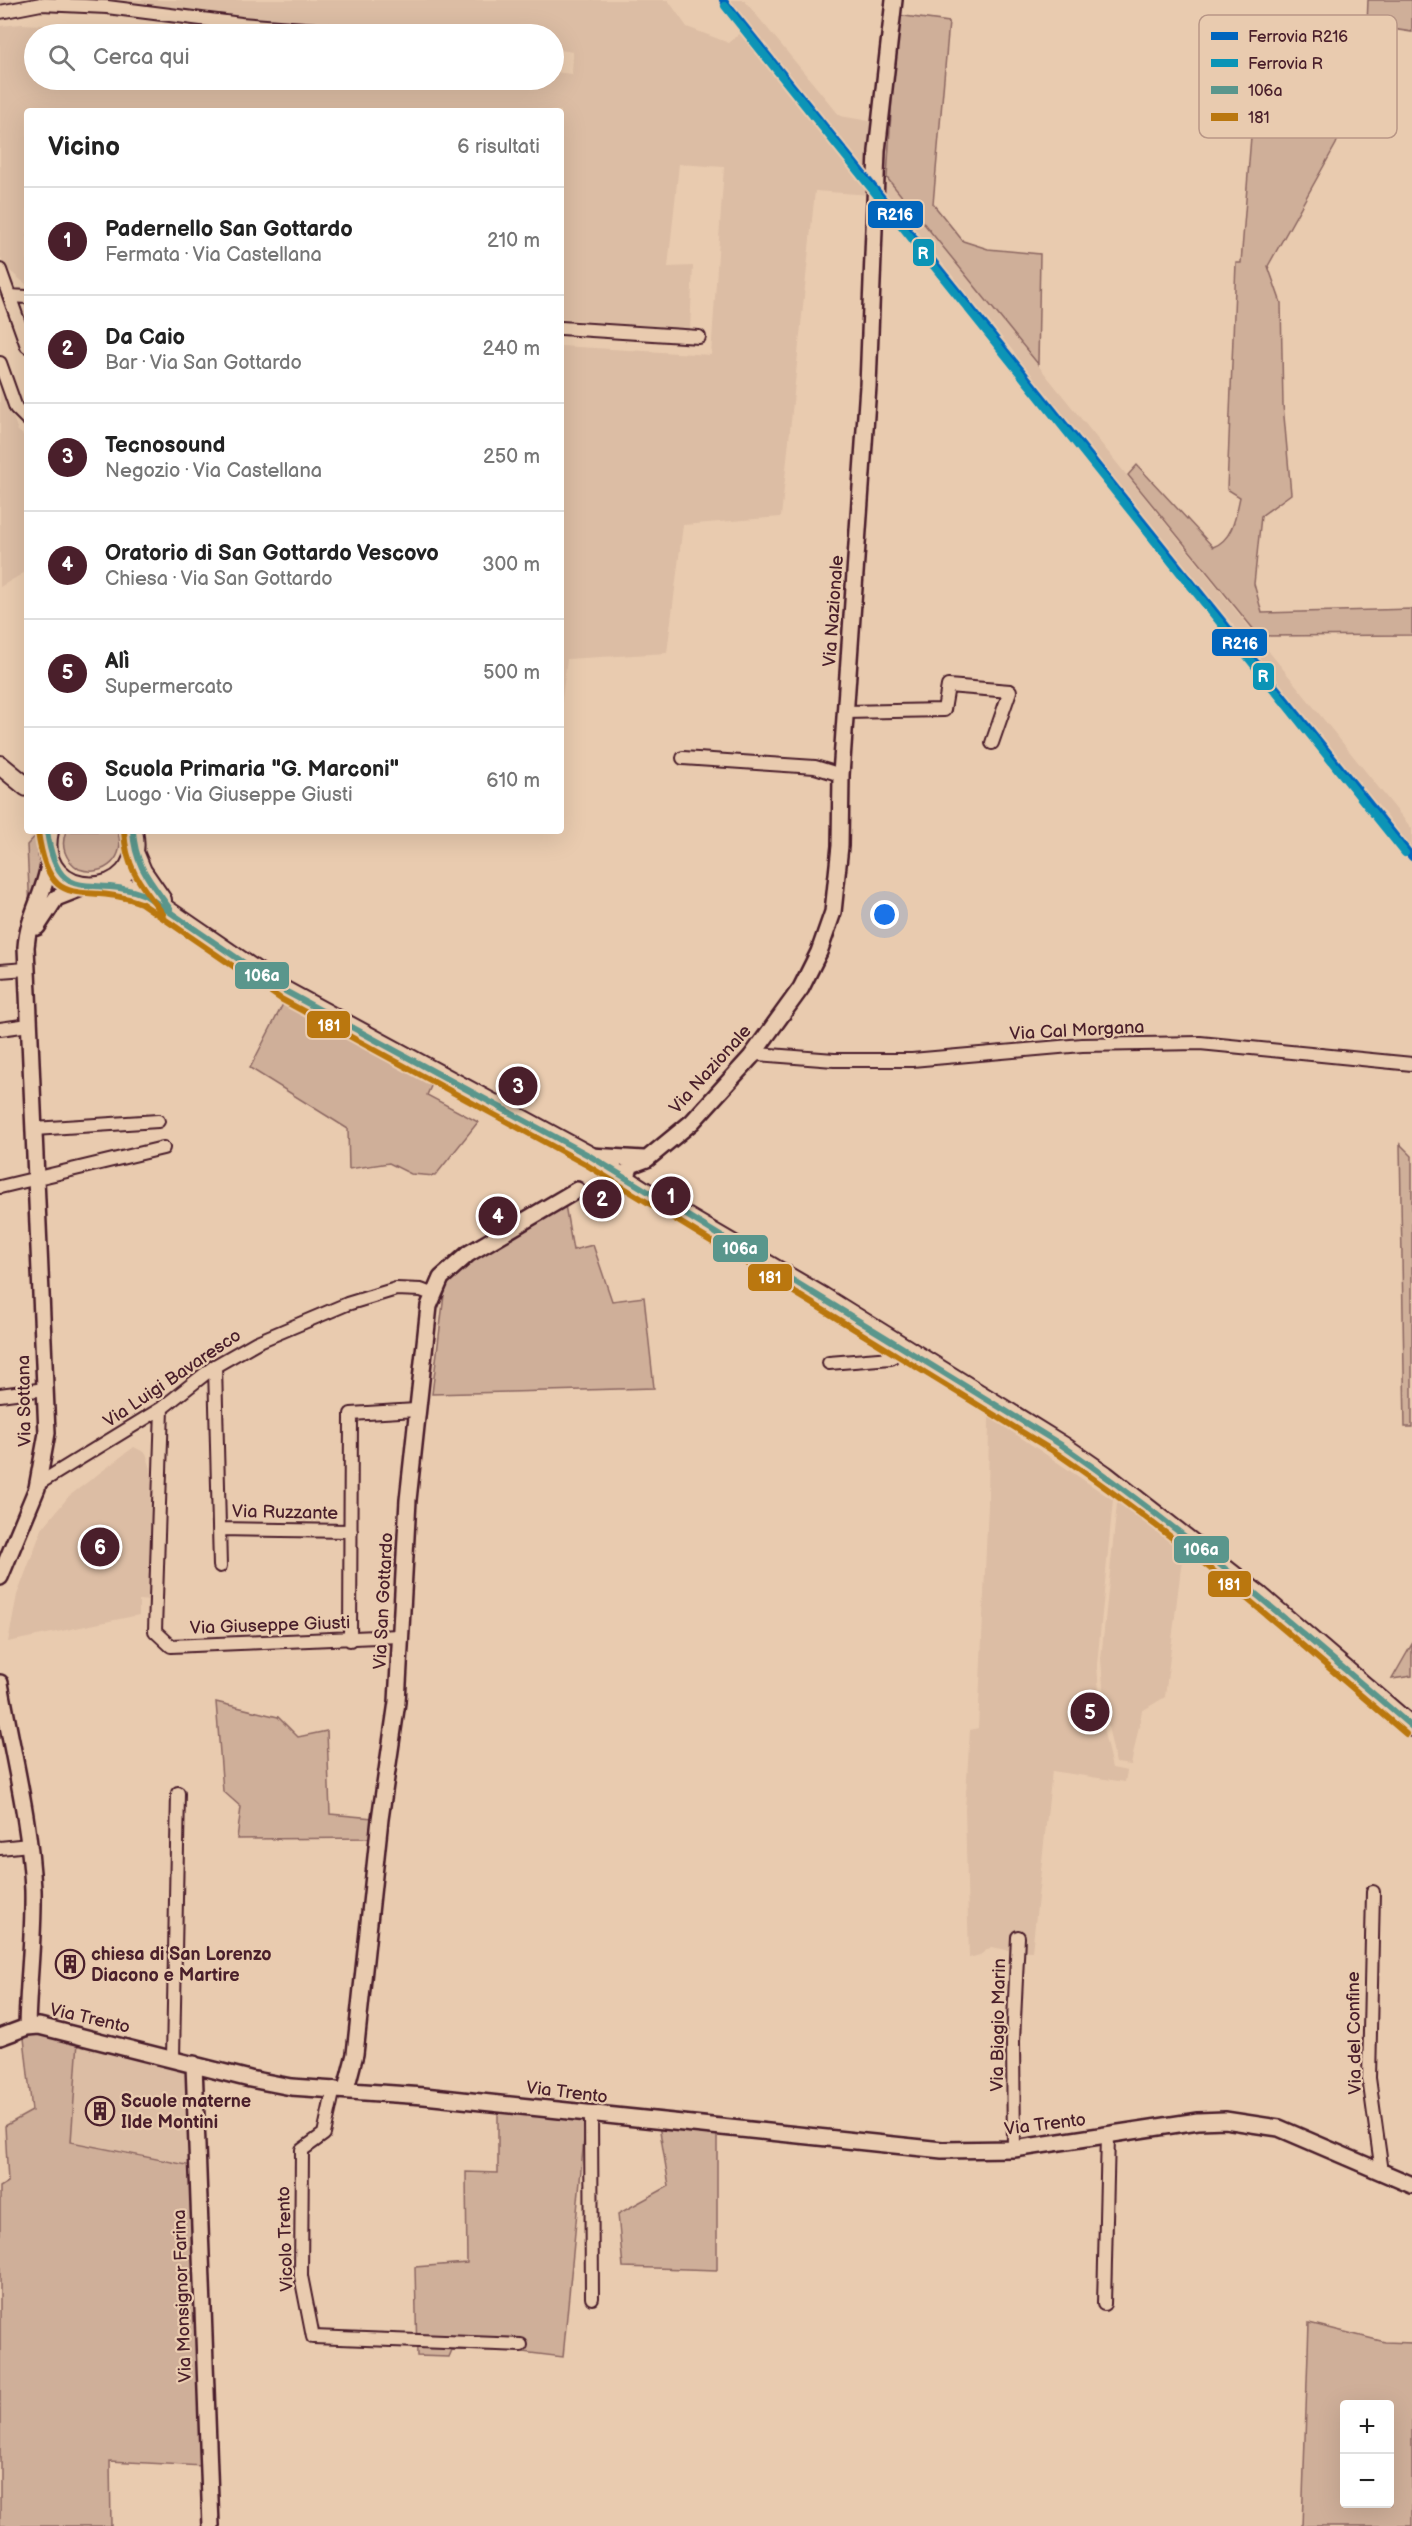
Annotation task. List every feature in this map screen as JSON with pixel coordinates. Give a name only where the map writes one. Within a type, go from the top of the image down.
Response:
[{"type":"main road","points":[[0,765],[23,786]]},
{"type":"main road","points":[[48,834],[50,858],[59,874],[84,887],[132,889],[173,912],[285,991],[550,1137],[590,1156],[670,1208],[901,1345],[1069,1451],[1113,1481],[1260,1596],[1412,1727]]},
{"type":"main road","points":[[133,834],[134,852],[147,880],[173,912]]},
{"type":"main road","points":[[102,886],[126,871],[134,852]]},
{"type":"street","name":"Via Nazionale","points":[[626,1178],[632,1165],[647,1159],[692,1122],[747,1062],[801,988],[819,952],[833,912],[840,846],[841,775],[868,386],[877,151],[894,0]]},
{"type":"street","points":[[0,12],[41,4],[107,7],[241,24]]},
{"type":"street","points":[[0,270],[24,337]]},
{"type":"street","points":[[10,296],[24,297]]},
{"type":"street","points":[[564,328],[699,337]]},
{"type":"street","points":[[0,363],[15,408],[24,416]]},
{"type":"street","points":[[845,712],[944,710],[948,686],[1010,691],[992,743]]},
{"type":"street","points":[[682,758],[815,767],[841,775]]},
{"type":"street","name":"Via Sottana","points":[[0,1577],[38,1484],[47,1433],[26,966],[28,929],[46,883],[50,858]]},
{"type":"street","name":"Via Sottana","points":[[26,966],[37,926],[51,902],[64,892],[84,887]]},
{"type":"street","points":[[0,971],[26,966]]},
{"type":"street","points":[[0,1029],[28,1025]]},
{"type":"street","name":"Via Cal Morgana","points":[[747,1062],[757,1054],[834,1060],[912,1060],[1082,1045],[1200,1043],[1412,1064]]},
{"type":"street","points":[[34,1129],[159,1121]]},
{"type":"street","points":[[0,1187],[163,1148]]},
{"type":"street","points":[[590,1156],[647,1159]]},
{"type":"street","name":"Via San Gottardo","points":[[340,2088],[355,2054],[381,1819],[390,1762],[397,1702],[399,1636],[416,1410],[425,1333],[434,1295],[441,1278],[468,1254],[577,1190]]},
{"type":"street","name":"Via Luigi Bavaresco","points":[[38,1484],[162,1408],[215,1366],[257,1342],[346,1304],[396,1289],[421,1290],[434,1295]]},
{"type":"street","points":[[829,1364],[891,1359],[901,1345]]},
{"type":"street","points":[[215,1366],[220,1566]]},
{"type":"street","points":[[0,1395],[45,1389]]},
{"type":"street","name":"Via Giuseppe Giusti","points":[[162,1408],[154,1631],[171,1646],[350,1640],[399,1636]]},
{"type":"street","name":"Via Ruzzante","points":[[350,1640],[351,1414],[416,1410]]},
{"type":"street","name":"Via Ruzzante","points":[[219,1528],[351,1530]]},
{"type":"street","points":[[0,1683],[29,1845],[33,1892],[27,2027],[0,2037]]},
{"type":"street","points":[[172,2058],[178,1793]]},
{"type":"street","points":[[0,1848],[29,1845]]},
{"type":"street","name":"Via del Confine","points":[[1373,1892],[1369,2078],[1382,2172]]},
{"type":"street","name":"Via Biagio Marin","points":[[1014,2149],[1013,2041],[1018,1937]]},
{"type":"street","name":"Via Trento","points":[[27,2027],[58,2030],[272,2084],[340,2088],[942,2150],[1014,2149],[1198,2121],[1225,2120],[1280,2128],[1412,2185]]},
{"type":"street","name":"Via Monsignor Farina","points":[[194,2064],[211,2526]]},
{"type":"street","name":"Vicolo Trento","points":[[340,2088],[324,2134],[302,2150],[302,2276],[313,2337],[521,2345]]},
{"type":"street","points":[[591,2115],[592,2298]]},
{"type":"street","name":"Via Trento","points":[[1104,2304],[1108,2135]]},
{"type":"shaded area","points":[[0,0],[668,0],[687,27],[729,43],[743,31],[717,0],[744,0],[840,116],[875,122],[871,195],[815,191],[781,517],[683,525],[667,653],[567,659],[564,682],[564,346],[711,355],[724,167],[679,164],[668,267],[693,266],[690,329],[564,319],[564,108],[24,108],[24,283],[4,266],[0,255],[0,26],[24,24],[24,90],[564,90],[564,73],[572,74],[573,52],[564,51],[564,24],[328,24],[19,5],[0,8]]},
{"type":"shaded area","points":[[1368,0],[1412,0],[1412,32],[1397,30],[1397,15],[1367,15]]},
{"type":"shaded area","points":[[897,15],[949,22],[933,204],[963,241],[988,249],[1040,254],[1038,364],[887,178]]},
{"type":"shaded area","points":[[1251,138],[1338,138],[1268,266],[1281,303],[1283,405],[1291,494],[1261,516],[1254,584],[1262,613],[1412,609],[1412,635],[1259,636],[1128,475],[1137,465],[1213,547],[1220,544],[1229,533],[1240,497],[1227,489],[1236,263],[1241,263]]},
{"type":"shaded area","points":[[887,178],[1412,829],[1412,863],[884,209]]},
{"type":"shaded area","points":[[0,380],[18,431],[24,436],[24,573],[0,587]]},
{"type":"shaded area","points":[[40,834],[42,865],[30,911],[27,845]]},
{"type":"shaded area","points":[[65,834],[118,834],[119,849],[112,863],[105,868],[88,871],[79,869],[67,857]]},
{"type":"shaded area","points":[[284,1002],[432,1084],[427,1095],[478,1122],[435,1176],[411,1174],[389,1163],[349,1169],[348,1129],[250,1068]]},
{"type":"shaded area","points":[[1400,1144],[1412,1156],[1412,1427],[1405,1427]]},
{"type":"shaded area","points":[[565,1205],[573,1250],[593,1245],[612,1301],[644,1297],[654,1388],[432,1394],[444,1295],[449,1280],[486,1250]]},
{"type":"shaded area","points":[[989,1416],[1113,1500],[1097,1665],[1101,1719],[1112,1768],[1127,1771],[1125,1782],[1052,1771],[1032,1951],[1013,1951],[991,1947],[980,1955],[969,1958],[965,1809],[970,1730],[978,1728],[988,1504]]},
{"type":"shaded area","points":[[134,1447],[146,1453],[151,1469],[151,1601],[139,1600],[139,1615],[8,1642],[17,1595],[42,1529],[69,1496]]},
{"type":"shaded area","points":[[1118,1494],[1185,1535],[1165,1697],[1142,1711],[1131,1765],[1116,1763],[1105,1713],[1101,1659]]},
{"type":"shaded area","points":[[1412,1644],[1412,1676],[1392,1679]]},
{"type":"shaded area","points":[[216,1702],[278,1717],[298,1737],[327,1731],[330,1814],[373,1818],[371,1838],[237,1839],[241,1807],[223,1791]]},
{"type":"shaded area","points":[[36,2034],[78,2041],[71,2142],[192,2166],[203,2466],[110,2461],[111,2526],[0,2526],[0,2187],[8,2182],[5,2126],[32,2111],[24,2038]]},
{"type":"shaded area","points":[[78,2041],[187,2066],[192,2166],[71,2142]]},
{"type":"shaded area","points":[[498,2111],[586,2118],[563,2357],[514,2351],[452,2350],[449,2357],[417,2356],[415,2267],[467,2263],[466,2172],[498,2173]]},
{"type":"shaded area","points":[[659,2125],[717,2132],[717,2270],[623,2267],[618,2214],[669,2186]]},
{"type":"shaded area","points":[[1309,2323],[1385,2342],[1412,2343],[1412,2526],[1302,2526]]},
{"type":"rail line","name":"R216","points":[[723,0],[1412,857]]},
{"type":"rail line","name":"R","points":[[725,6],[1405,853]]},
{"type":"transit line","name":"181","points":[[38,834],[43,859],[51,876],[61,886],[72,891],[120,897],[141,903],[281,999],[585,1164],[1058,1454],[1104,1486],[1192,1554],[1406,1734]]},
{"type":"transit line","name":"106a","points":[[48,834],[52,856],[59,871],[68,880],[80,884],[125,889],[145,895],[285,991],[590,1156],[1063,1446],[1109,1478],[1198,1547],[1412,1727]]},
{"type":"transit line","name":"181","points":[[124,834],[131,866],[163,914]]},
{"type":"transit line","name":"106a","points":[[133,834],[140,864],[170,909]]},
{"type":"place","name":"Tecnosound","points":[[518,1086]]},
{"type":"place","name":"Padernello San Gottardo","points":[[671,1196]]},
{"type":"place","name":"Da Caio","points":[[602,1199]]},
{"type":"place","name":"Oratorio di San Gottardo Vescovo","points":[[498,1216]]},
{"type":"place","name":"Scuola Primaria \"G. Marconi\"","points":[[100,1547]]},
{"type":"place","name":"Alì","points":[[1090,1712]]},
{"type":"place","name":"chiesa di San Lorenzo Diacono e Martire","points":[[70,1964]]},
{"type":"place","name":"Scuole materne Ilde Montini","points":[[100,2111]]}]
